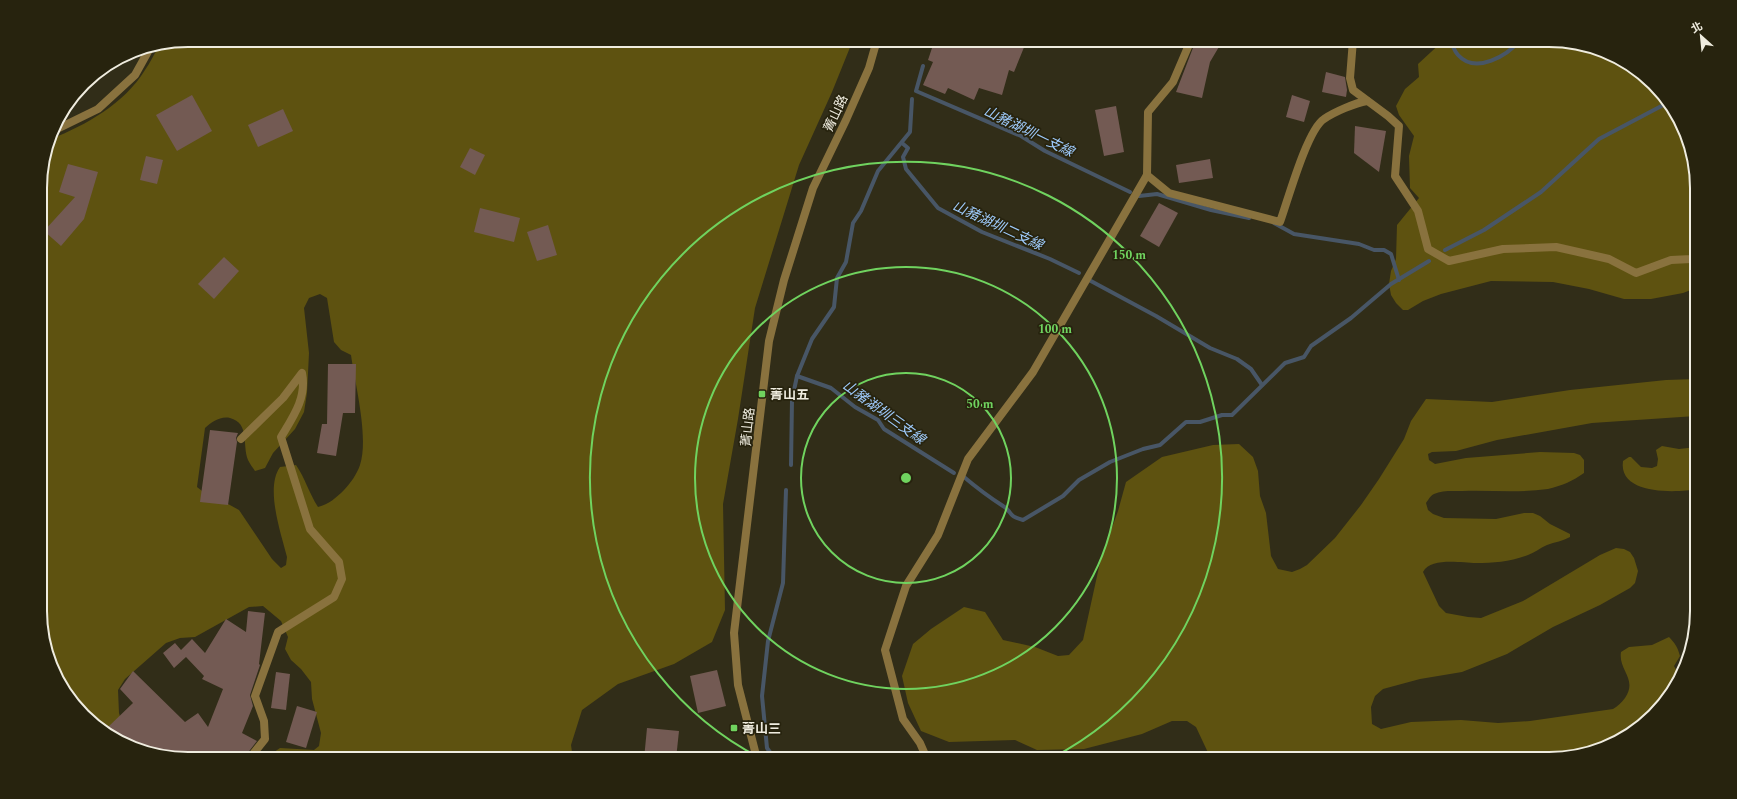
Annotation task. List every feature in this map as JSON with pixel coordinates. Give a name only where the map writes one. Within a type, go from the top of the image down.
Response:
[{"type":"street","name":"菁山路","points":[[755,752],[738,684],[734,633],[769,342],[784,280],[813,188],[863,81],[875,47]]},
{"type":"street","points":[[924,752],[904,719],[885,650],[906,586],[938,535],[968,459],[1033,372],[1147,175],[1148,112],[1173,82],[1188,47]]},
{"type":"street","points":[[1352,47],[1350,78],[1353,90],[1399,126],[1395,176],[1418,211],[1428,249],[1449,260],[1503,249],[1556,247],[1609,259],[1636,273],[1671,260],[1690,259]]},
{"type":"street","points":[[62,127],[98,109],[135,75],[147,53]]},
{"type":"street","points":[[1147,175],[1169,193],[1280,222],[1307,143],[1323,119],[1360,102],[1367,101]]},
{"type":"street","points":[[241,439],[283,398],[302,373],[304,385],[298,408],[281,437],[310,529],[339,562],[342,579],[334,597],[278,632],[255,696],[264,721],[265,740],[255,752]]},
{"type":"shaded area","points":[[179,47],[850,47],[832,92],[799,165],[755,308],[723,504],[725,610],[712,642],[674,664],[618,684],[582,710],[571,745],[572,752],[274,752],[280,748],[314,750],[319,746],[321,733],[312,699],[311,682],[301,669],[291,660],[285,649],[288,637],[281,621],[263,606],[249,607],[195,637],[180,638],[166,643],[125,679],[118,690],[119,713],[127,738],[102,723],[88,711],[66,682],[54,656],[47,620],[48,170],[57,136],[91,120],[115,103],[136,82],[156,51]],"holes":[[[320,294],[327,298],[334,342],[341,350],[351,355],[362,426],[363,440],[360,465],[349,485],[332,500],[318,507],[296,465],[280,467],[276,476],[274,498],[278,524],[287,557],[286,565],[281,568],[272,559],[239,510],[219,499],[211,498],[197,487],[205,428],[213,422],[223,418],[230,418],[236,421],[243,430],[248,460],[255,471],[265,468],[273,453],[295,429],[304,412],[307,393],[309,353],[304,308],[309,298]]]},
{"type":"shaded area","points":[[1436,47],[1558,47],[1594,54],[1620,66],[1635,76],[1649,88],[1661,102],[1671,118],[1683,143],[1690,179],[1690,290],[1651,299],[1624,299],[1589,289],[1553,282],[1491,281],[1441,294],[1423,301],[1408,310],[1403,310],[1391,295],[1389,284],[1391,271],[1396,259],[1397,225],[1419,198],[1410,188],[1409,156],[1414,136],[1399,115],[1396,106],[1405,89],[1419,77],[1418,64]]},
{"type":"shaded area","points":[[1690,379],[1690,416],[1592,423],[1497,440],[1456,451],[1432,452],[1428,454],[1429,460],[1435,464],[1466,458],[1540,452],[1574,453],[1580,455],[1584,460],[1584,473],[1567,483],[1548,489],[1516,491],[1448,491],[1437,493],[1431,497],[1426,503],[1428,510],[1433,514],[1444,518],[1496,519],[1524,513],[1533,513],[1570,534],[1570,537],[1547,545],[1530,554],[1502,562],[1447,562],[1433,564],[1427,567],[1423,572],[1439,606],[1446,613],[1481,618],[1523,601],[1600,555],[1616,548],[1624,549],[1630,552],[1634,558],[1638,571],[1635,583],[1630,588],[1600,605],[1553,627],[1507,654],[1462,672],[1420,679],[1383,689],[1375,696],[1371,707],[1372,724],[1381,729],[1411,722],[1461,720],[1498,723],[1530,721],[1613,709],[1625,698],[1629,685],[1629,680],[1622,664],[1621,652],[1629,647],[1652,645],[1669,637],[1676,646],[1680,656],[1674,666],[1676,670],[1671,682],[1661,697],[1649,711],[1635,723],[1620,733],[1594,745],[1558,752],[1208,752],[1196,727],[1187,721],[1172,721],[1142,734],[1084,749],[1037,750],[1015,740],[949,742],[921,731],[908,703],[902,676],[913,644],[931,629],[964,607],[985,612],[1003,640],[1035,647],[1058,656],[1069,655],[1083,640],[1101,558],[1118,511],[1126,482],[1162,457],[1213,445],[1239,444],[1253,457],[1258,471],[1260,496],[1266,513],[1271,556],[1278,569],[1292,572],[1307,565],[1335,538],[1361,505],[1404,439],[1411,421],[1426,399],[1492,402],[1570,390],[1666,380]]},
{"type":"shaded area","points":[[1662,446],[1679,449],[1690,448],[1690,490],[1663,491],[1650,489],[1639,486],[1630,480],[1624,472],[1623,461],[1631,457],[1641,467],[1652,468],[1657,466],[1658,459],[1656,450]]},
{"type":"building","points":[[932,47],[1024,47],[1014,72],[1009,70],[1002,95],[979,88],[974,100],[948,88],[945,94],[923,85],[933,62],[928,60]]},
{"type":"building","points":[[1193,47],[1219,47],[1210,62],[1202,98],[1176,92]]},
{"type":"building","points":[[1326,72],[1345,77],[1347,90],[1346,97],[1322,92]]},
{"type":"building","points":[[192,95],[212,131],[177,151],[156,115]]},
{"type":"building","points":[[1292,95],[1310,101],[1304,122],[1286,117]]},
{"type":"building","points":[[1116,106],[1124,152],[1104,156],[1095,110]]},
{"type":"building","points":[[283,109],[293,131],[258,147],[248,125]]},
{"type":"building","points":[[1355,126],[1386,131],[1379,172],[1354,153]]},
{"type":"building","points":[[470,148],[485,155],[475,175],[460,167]]},
{"type":"building","points":[[146,156],[163,160],[157,184],[140,180]]},
{"type":"building","points":[[1210,159],[1213,178],[1179,183],[1176,165]]},
{"type":"building","points":[[68,164],[98,172],[84,219],[61,246],[47,234],[47,228],[75,197],[59,192]]},
{"type":"building","points":[[1159,203],[1178,213],[1159,247],[1140,236]]},
{"type":"building","points":[[480,208],[520,218],[514,242],[474,232]]},
{"type":"building","points":[[548,225],[557,255],[537,261],[527,232]]},
{"type":"building","points":[[224,257],[239,271],[214,299],[198,284]]},
{"type":"building","points":[[328,364],[356,364],[355,413],[343,413],[336,456],[317,453],[322,424],[327,424]]},
{"type":"building","points":[[210,430],[238,433],[236,438],[237,442],[228,505],[200,502]]},
{"type":"building","points":[[248,611],[265,613],[260,665],[250,695],[253,706],[242,733],[257,741],[248,752],[170,751],[143,745],[117,733],[108,727],[133,703],[120,689],[133,671],[185,722],[198,713],[208,727],[223,689],[202,679],[204,676],[186,657],[174,668],[163,653],[175,643],[181,650],[192,639],[205,653],[226,619],[246,632]]},
{"type":"building","points":[[717,670],[726,706],[698,713],[690,676]]},
{"type":"building","points":[[276,672],[290,674],[286,710],[271,708]]},
{"type":"building","points":[[297,706],[317,712],[306,748],[286,742]]},
{"type":"building","points":[[647,728],[679,731],[677,752],[645,752]]},
{"type":"waterway","points":[[1453,47],[1458,55],[1465,61],[1474,63],[1491,61],[1500,57],[1514,47]]},
{"type":"waterway","name":"山豬湖圳一支線","points":[[923,66],[916,91],[1021,136],[1045,151],[1130,192]]},
{"type":"waterway","points":[[791,465],[792,400],[797,376],[812,339],[834,307],[837,278],[846,262],[853,223],[861,211],[878,171],[910,132],[912,99]]},
{"type":"waterway","points":[[1445,250],[1484,230],[1541,192],[1599,139],[1663,105]]},
{"type":"waterway","name":"山豬湖圳二支線","points":[[902,143],[908,148],[903,157],[906,169],[938,208],[982,232],[1050,259],[1079,273]]},
{"type":"waterway","points":[[1139,196],[1157,194],[1211,210],[1249,218]]},
{"type":"waterway","points":[[1274,223],[1294,234],[1359,244],[1374,250],[1384,250],[1391,254],[1399,280]]},
{"type":"waterway","points":[[964,477],[1006,508],[1012,515],[1023,520],[1063,496],[1079,480],[1110,462],[1143,449],[1160,445],[1186,422],[1200,422],[1222,415],[1232,415],[1285,363],[1304,357],[1311,346],[1351,318],[1391,284],[1429,261]]},
{"type":"waterway","points":[[1089,280],[1156,316],[1210,348],[1237,359],[1251,369],[1262,385]]},
{"type":"waterway","name":"山豬湖圳三支線","points":[[797,376],[831,388],[855,407],[878,420],[884,429],[954,473]]},
{"type":"waterway","points":[[770,752],[767,748],[762,696],[768,641],[783,583],[786,490]]},
{"type":"place","name":"菁山五","points":[[762,394]]},
{"type":"place","name":"菁山三","points":[[734,728]]}]
